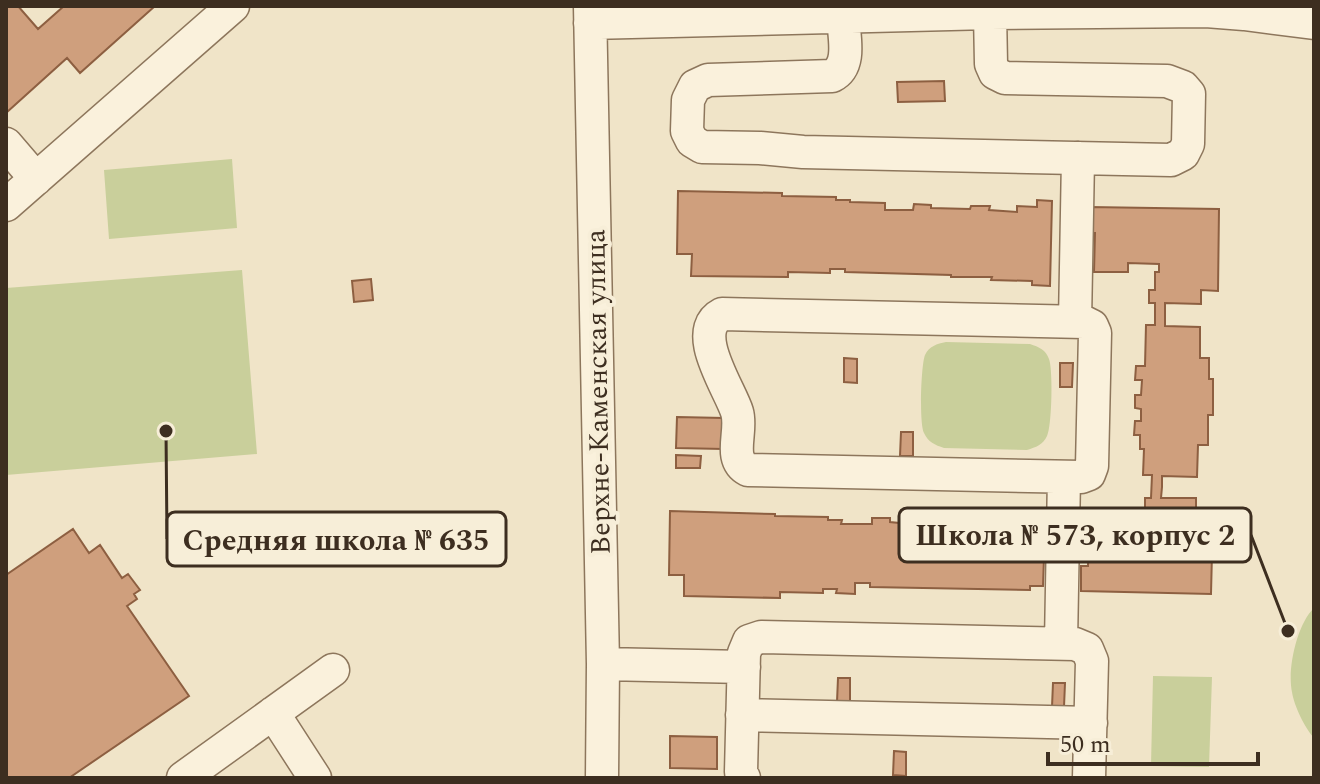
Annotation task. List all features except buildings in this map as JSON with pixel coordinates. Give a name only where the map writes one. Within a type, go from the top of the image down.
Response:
[{"type":"street","points":[[6,205],[233,6]]},
{"type":"street","points":[[590,14],[990,13],[1206,8],[1314,23]]},
{"type":"street","points":[[839,13],[844,63],[841,72],[832,76],[708,80],[695,86],[688,100],[687,131],[692,141],[702,147],[803,152],[1171,160],[1183,154],[1188,144],[1189,94],[1183,87],[1167,81],[1005,78],[995,73],[991,64],[990,13]]},
{"type":"street","name":"Верхне-Каменская улица","points":[[590,14],[603,664],[602,778]]},
{"type":"street","points":[[6,144],[36,179]]},
{"type":"street","points":[[1075,322],[1078,158]]},
{"type":"street","points":[[722,314],[1084,322],[1092,326],[1095,333],[1092,466],[1089,474],[1064,477],[748,470],[740,466],[737,459],[738,415],[710,351],[711,325],[722,314]]},
{"type":"street","points":[[1061,643],[1064,477]]},
{"type":"street","points":[[744,778],[741,772],[744,653],[749,641],[761,637],[1061,643],[1087,649],[1092,661],[1089,778]]},
{"type":"street","points":[[603,664],[744,667]]},
{"type":"street","points":[[193,775],[333,670]]},
{"type":"street","points":[[273,713],[315,778]]},
{"type":"street","points":[[742,715],[1091,723]]},
{"type":"green space","points":[[232,159],[237,228],[109,239],[104,170]]},
{"type":"green space","points":[[242,270],[257,454],[6,475],[6,288]]},
{"type":"green space","points":[[946,342],[1030,344],[1044,351],[1050,365],[1051,398],[1049,430],[1043,442],[1027,450],[944,448],[928,439],[921,418],[924,361],[931,347]]},
{"type":"green space","points":[[1314,608],[1314,738],[1297,710],[1291,682],[1298,636]]},
{"type":"green space","points":[[1153,676],[1212,677],[1209,767],[1151,766]]},
{"type":"place","name":"Средняя школа № 635","points":[[166,431]]},
{"type":"place","name":"Школа № 573, корпус 2","points":[[1288,631]]}]
